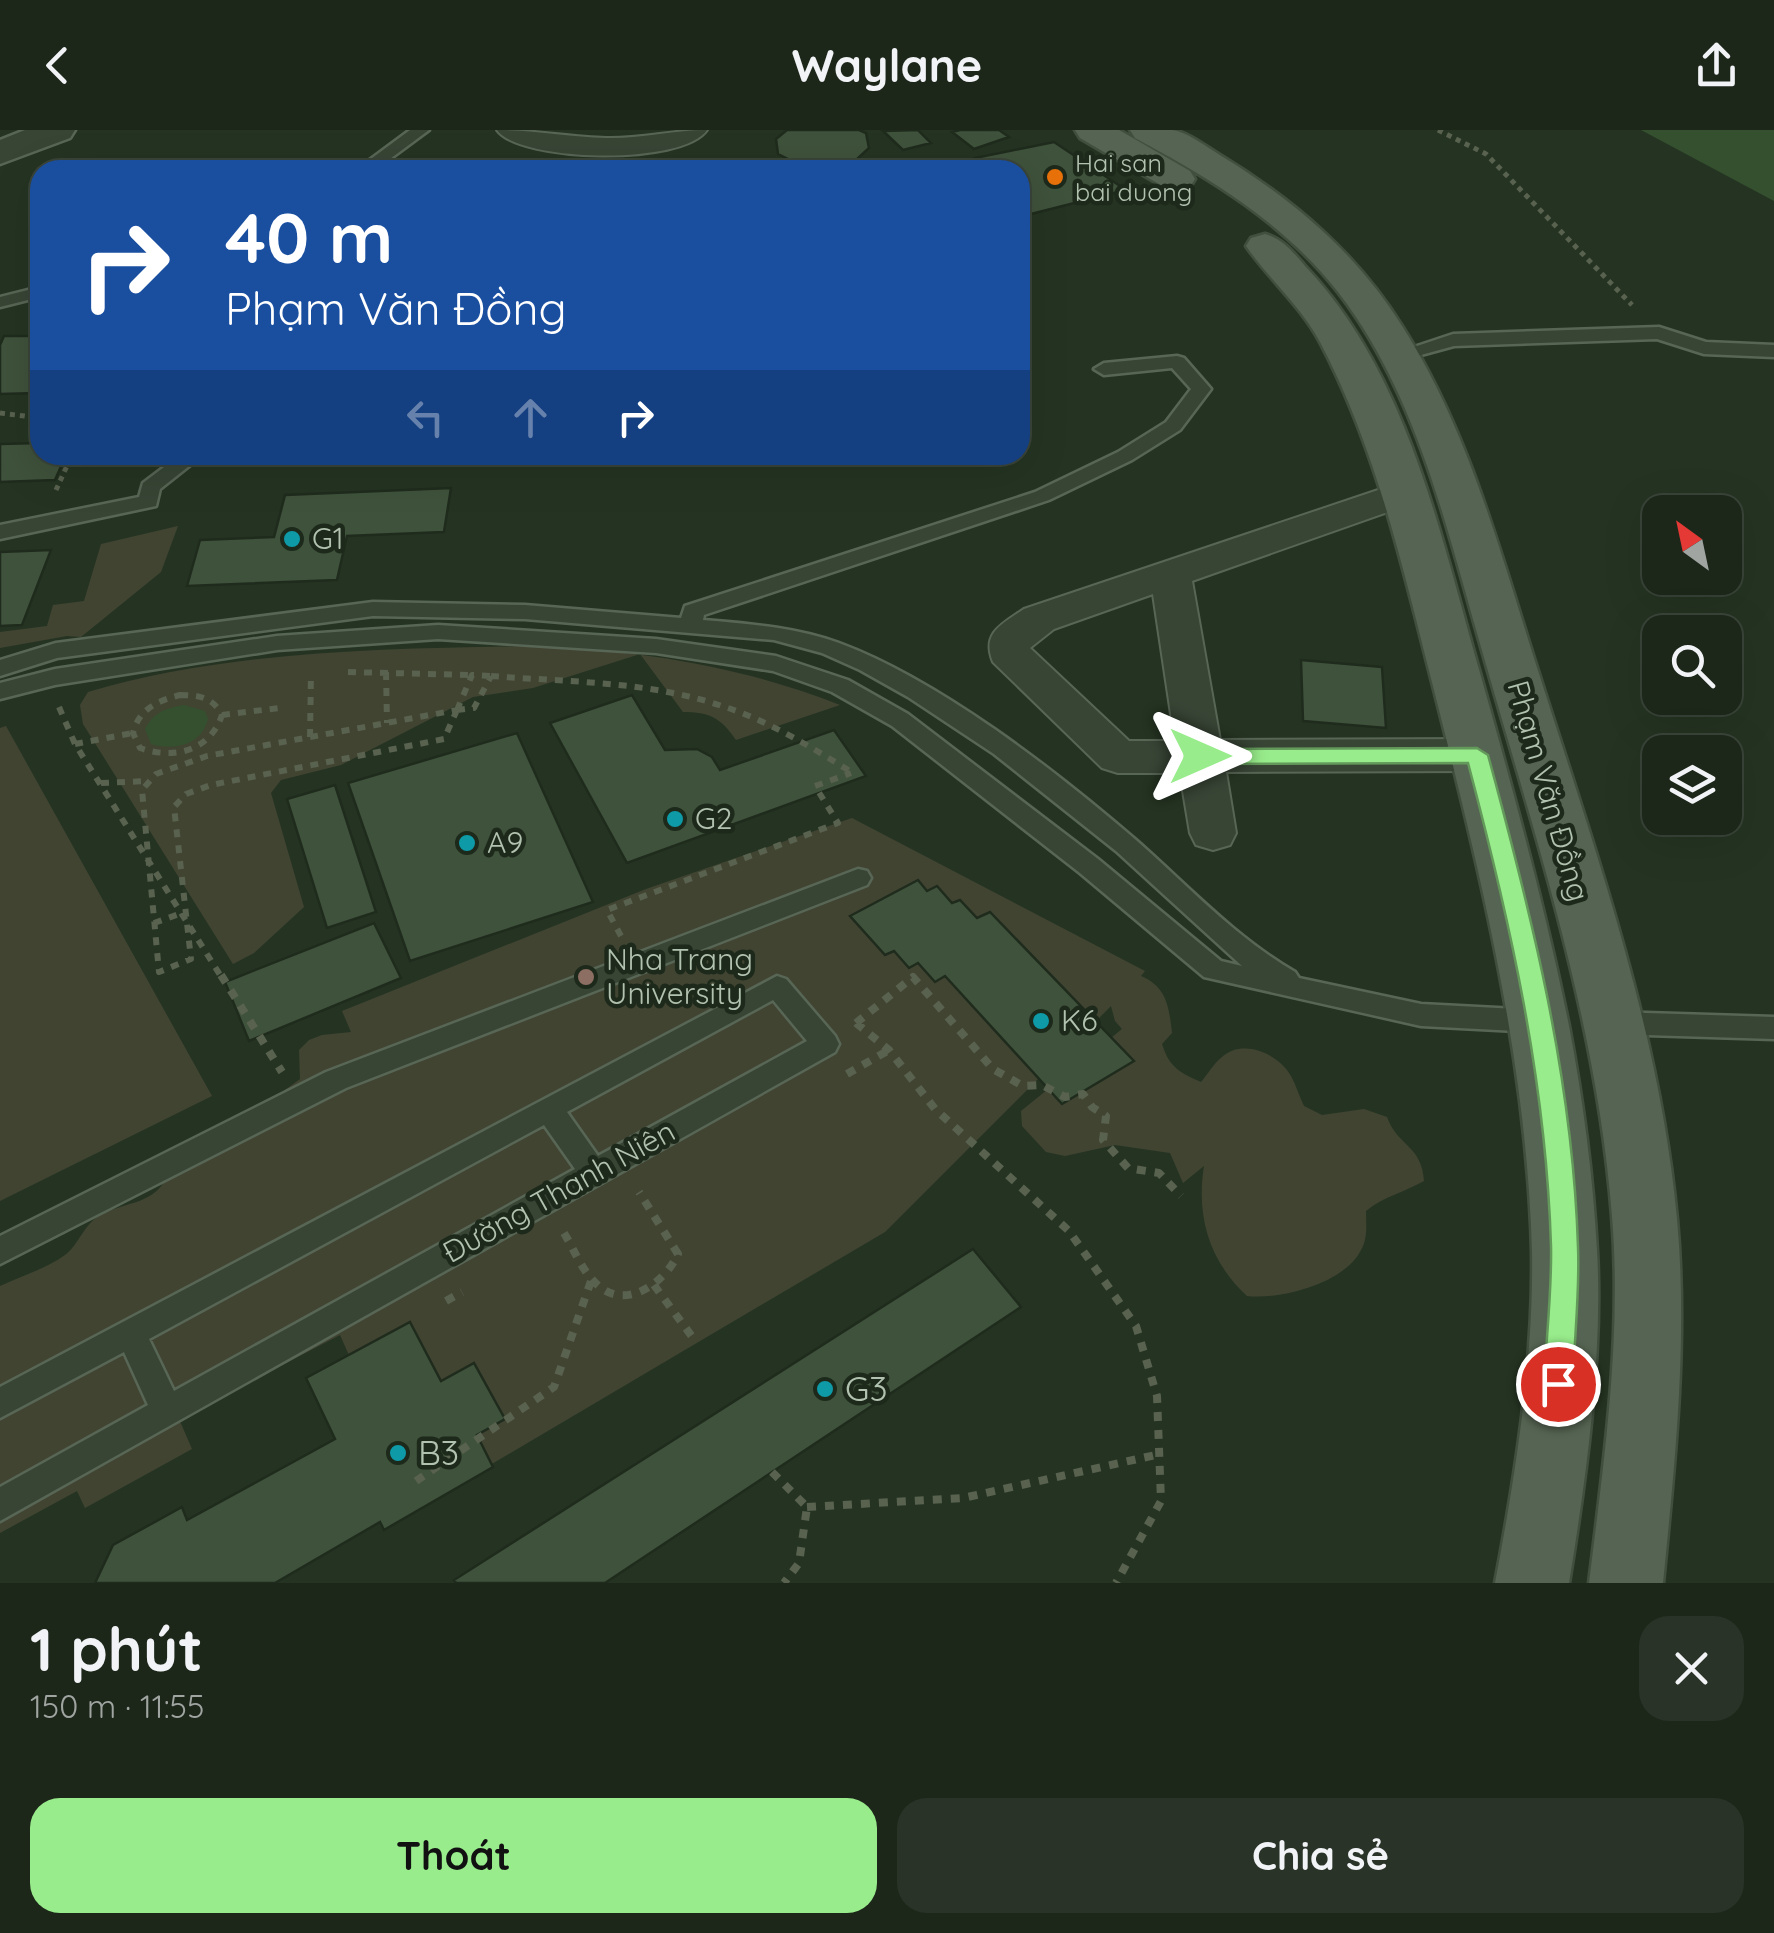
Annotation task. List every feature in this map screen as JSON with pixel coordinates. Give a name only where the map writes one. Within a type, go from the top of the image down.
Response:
[{"type":"main road","name":"Phạm Văn Đồng","points":[[1093,130],[1213,204],[1283,263],[1314,298],[1353,362],[1402,494],[1506,864],[1541,1021],[1556,1134],[1565,1249],[1547,1501],[1532,1583]]},
{"type":"main road","name":"Phạm Văn Đồng","points":[[1148,130],[1250,192],[1320,249],[1350,281],[1399,355],[1433,428],[1480,565],[1571,864],[1614,1023],[1638,1153],[1648,1299],[1642,1437],[1626,1583]]},
{"type":"main road","points":[[1541,1021],[1614,1023]]},
{"type":"street","points":[[0,153],[56,130]]},
{"type":"street","points":[[512,130],[577,143],[653,146],[692,130]]},
{"type":"street","points":[[1402,494],[1038,619],[1012,637],[1009,648],[1015,662],[1118,757],[1477,755]]},
{"type":"street","points":[[1170,574],[1213,833]]},
{"type":"lane","points":[[378,160],[421,130]]},
{"type":"lane","points":[[0,304],[30,295]]},
{"type":"lane","points":[[0,304],[30,304]]},
{"type":"lane","points":[[1399,355],[1453,340],[1660,333],[1704,348],[1774,351]]},
{"type":"lane","points":[[692,626],[693,611],[1042,496],[1125,456],[1173,426],[1201,389],[1177,362],[1104,368]]},
{"type":"lane","points":[[0,532],[148,501],[150,487],[180,465]]},
{"type":"lane","points":[[0,691],[373,609],[525,612],[748,630],[830,648],[916,691],[1002,748],[1125,845],[1245,955],[1312,994]]},
{"type":"lane","points":[[519,637],[525,612]]},
{"type":"lane","points":[[734,656],[748,630]]},
{"type":"lane","points":[[0,668],[56,651],[277,631],[438,632],[656,646],[776,664],[840,686],[900,720],[1089,866],[1213,970],[1420,1016],[1541,1021]]},
{"type":"lane","points":[[1089,866],[1125,845]]},
{"type":"lane","points":[[0,1251],[336,1080],[858,878]]},
{"type":"lane","name":"Đường Thanh Niên","points":[[0,1504],[826,1044],[777,986],[549,1108]]},
{"type":"lane","points":[[1614,1023],[1774,1028]]},
{"type":"lane","points":[[0,1403],[549,1108],[594,1173]]},
{"type":"lane","points":[[130,1333],[167,1411]]},
{"type":"path","points":[[1438,130],[1486,154],[1660,333]]},
{"type":"path","points":[[0,414],[30,417]]},
{"type":"path","points":[[50,503],[67,465]]},
{"type":"path","points":[[338,672],[472,674],[650,690],[750,716],[853,773],[815,786],[838,823],[608,910],[625,946]]},
{"type":"path","points":[[386,672],[387,723]]},
{"type":"path","points":[[294,676],[324,673]]},
{"type":"path","points":[[310,674],[310,737]]},
{"type":"path","points":[[472,674],[456,710],[444,739],[211,785],[186,794],[174,807],[191,959],[159,972],[154,877],[142,790],[150,781],[173,766],[207,756],[456,710],[474,708],[491,676]]},
{"type":"path","points":[[54,677],[54,695],[75,744],[149,860]]},
{"type":"path","points":[[180,695],[209,699],[222,716],[216,732],[186,752],[150,752],[134,741],[132,733],[142,712],[180,695]]},
{"type":"path","points":[[222,716],[279,708]]},
{"type":"path","points":[[75,744],[132,733]]},
{"type":"path","points":[[100,783],[150,781]]},
{"type":"path","points":[[132,833],[145,826]]},
{"type":"path","points":[[154,877],[184,916],[284,1075]]},
{"type":"path","points":[[154,923],[184,916]]},
{"type":"path","points":[[856,1023],[912,977],[993,1070],[1023,1086],[1042,1085],[1065,1097],[1084,1094],[1092,1107],[1106,1116],[1103,1140],[1128,1168],[1159,1172],[1181,1196]]},
{"type":"path","points":[[841,1014],[889,1050],[935,1108],[1069,1231],[1136,1326],[1157,1396],[1162,1501],[1116,1583]]},
{"type":"path","points":[[564,1233],[592,1278],[606,1292],[624,1294],[654,1285],[674,1269],[678,1254],[639,1192]]},
{"type":"path","points":[[416,1480],[554,1387],[592,1278]]},
{"type":"path","points":[[654,1285],[693,1338]]},
{"type":"path","points":[[772,1472],[807,1507],[963,1498],[1160,1454]]},
{"type":"path","points":[[784,1583],[800,1563],[807,1507]]},
{"type":"shaded area","points":[[1641,130],[1774,130],[1774,201]]},
{"type":"shaded area","points":[[178,526],[161,572],[81,637],[0,648],[0,632],[47,626],[53,605],[84,601],[101,544]]},
{"type":"shaded area","points":[[537,646],[638,655],[533,688],[473,697],[341,765],[281,780],[271,793],[304,907],[254,953],[233,964],[83,724],[80,705],[88,692],[197,667],[368,650]]},
{"type":"shaded area","points":[[641,655],[766,680],[840,705],[736,740],[714,718],[683,712]]},
{"type":"shaded area","points":[[184,705],[205,711],[208,719],[200,735],[178,746],[151,744],[145,729],[152,718],[166,709]]},
{"type":"shaded area","points":[[6,726],[212,1096],[0,1201],[0,728]]},
{"type":"shaded area","points":[[852,818],[1145,971],[1141,976],[1156,986],[1165,999],[1172,1033],[1162,1044],[1181,1072],[1201,1082],[1216,1062],[1231,1051],[1250,1049],[1269,1055],[1291,1076],[1304,1106],[1322,1115],[1364,1109],[1387,1117],[1419,1160],[1424,1181],[1366,1211],[1363,1245],[1341,1272],[1294,1292],[1247,1296],[1223,1268],[1208,1237],[1202,1202],[1204,1166],[1183,1183],[1170,1153],[1115,1145],[1065,1156],[1046,1152],[1022,1126],[1021,1111],[1122,1029],[1111,1006],[885,1232],[451,1488],[357,1373],[340,1335],[179,1419],[192,1449],[85,1508],[77,1491],[0,1533],[0,1286],[65,1255],[96,1218],[148,1197],[168,1175],[300,1079],[299,1050],[309,1040],[351,1032],[342,1011],[646,889]]},
{"type":"building","points":[[787,130],[859,130],[866,133],[869,148],[856,160],[790,160],[778,154],[776,139]]},
{"type":"building","points":[[918,130],[931,143],[903,150],[883,131]]},
{"type":"building","points":[[999,130],[1009,137],[974,149],[952,132]]},
{"type":"building","points":[[1054,142],[1126,190],[1030,214],[1030,160],[975,158]]},
{"type":"building","points":[[4,336],[30,336],[30,393],[0,394],[0,345]]},
{"type":"building","points":[[30,443],[30,465],[62,465],[55,480],[0,482],[0,444]]},
{"type":"building","name":"G1","points":[[451,488],[444,532],[347,536],[337,580],[187,586],[200,540],[274,537],[285,495]]},
{"type":"building","points":[[51,550],[22,625],[0,626],[0,552]]},
{"type":"building","points":[[1301,660],[1382,667],[1386,728],[1303,721]]},
{"type":"building","name":"G2","points":[[632,695],[665,750],[697,749],[712,757],[720,770],[834,730],[866,776],[627,863],[550,723]]},
{"type":"building","name":"A9","points":[[517,733],[593,902],[410,961],[348,783]]},
{"type":"building","points":[[335,785],[376,912],[327,928],[287,799]]},
{"type":"building","name":"K6","points":[[918,880],[927,891],[937,886],[952,903],[960,900],[977,918],[990,912],[1134,1061],[1062,1104],[945,976],[935,982],[918,963],[909,968],[894,951],[885,955],[850,916]]},
{"type":"building","points":[[374,923],[401,978],[249,1041],[225,982]]},
{"type":"building","name":"G3","points":[[973,1249],[1021,1307],[605,1583],[454,1580]]},
{"type":"building","name":"B3","points":[[410,1322],[441,1381],[474,1363],[505,1419],[477,1435],[493,1467],[384,1530],[380,1522],[275,1583],[95,1583],[113,1545],[182,1507],[187,1520],[335,1439],[306,1378]]},
{"type":"place","name":"Hai san bai duong","points":[[1055,177]]},
{"type":"place","name":"G1","points":[[292,539]]},
{"type":"place","name":"G2","points":[[675,819]]},
{"type":"place","name":"A9","points":[[467,843]]},
{"type":"place","name":"Nha Trang University","points":[[586,977]]},
{"type":"place","name":"K6","points":[[1041,1021]]},
{"type":"place","name":"G3","points":[[825,1389]]},
{"type":"place","name":"B3","points":[[398,1453]]},
{"type":"route","points":[[1200,756],[1477,755],[1541,1021],[1556,1134],[1565,1249],[1558,1384]]}]
